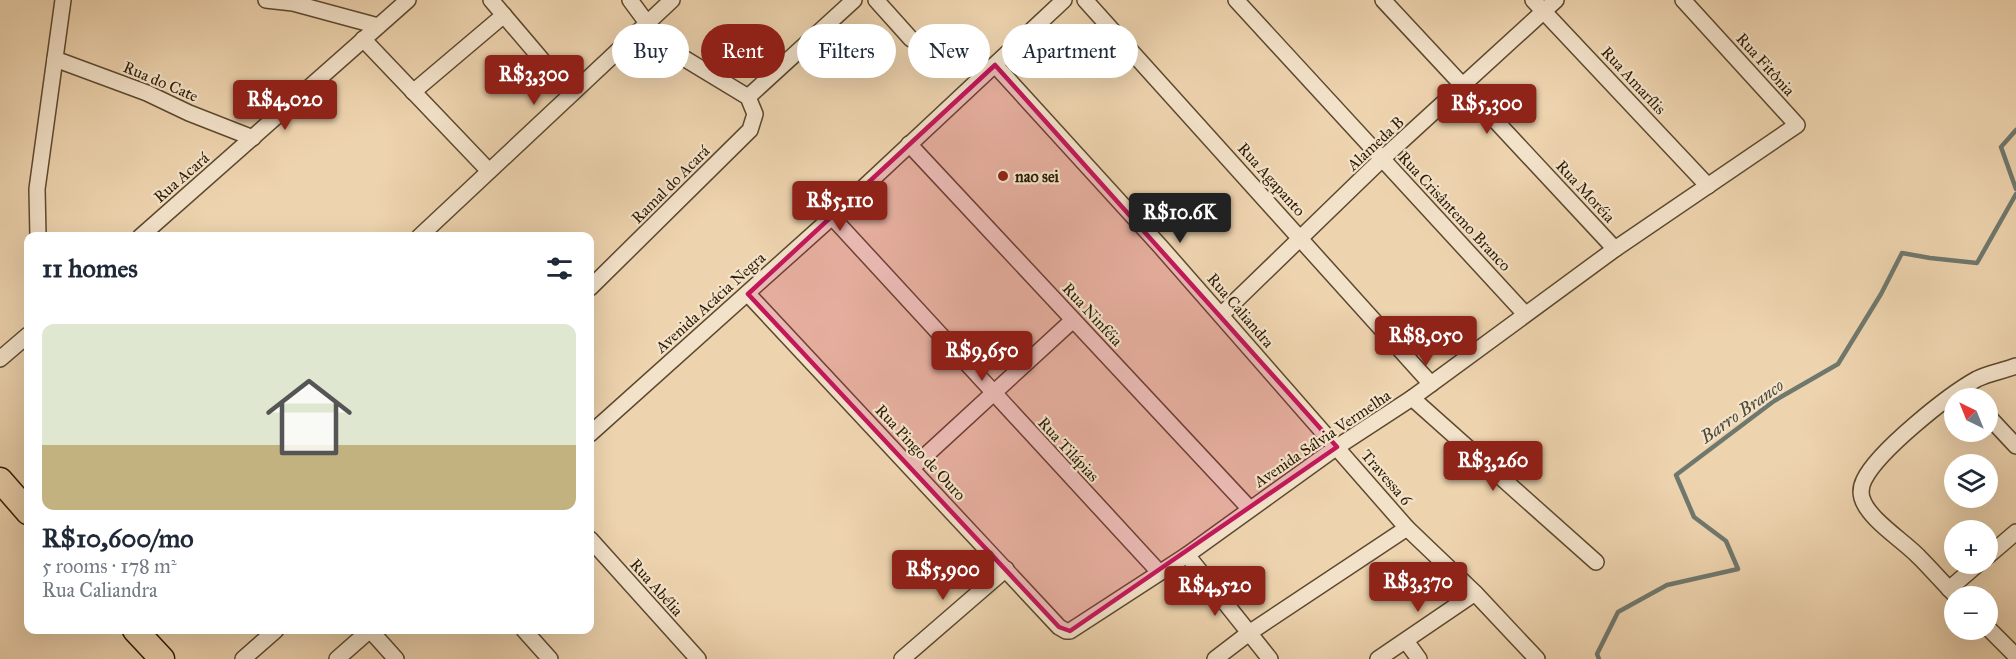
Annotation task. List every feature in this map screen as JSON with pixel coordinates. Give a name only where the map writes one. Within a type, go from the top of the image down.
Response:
[{"type":"main road","points":[[0,480],[24,507]]},
{"type":"main road","points":[[139,634],[162,659]]},
{"type":"street","points":[[38,232],[37,189],[63,0]]},
{"type":"street","points":[[266,0],[293,3],[378,26]]},
{"type":"street","name":"Rua Acará","points":[[146,232],[408,0]]},
{"type":"street","points":[[491,0],[571,94]]},
{"type":"street","points":[[630,0],[642,24]]},
{"type":"street","points":[[646,24],[672,0]]},
{"type":"street","points":[[689,58],[748,97],[854,0]]},
{"type":"street","points":[[876,0],[908,36]]},
{"type":"street","name":"Avenida Acácia Negra","points":[[594,430],[748,294],[1064,0]]},
{"type":"street","name":"Rua Agapanto","points":[[1085,0],[1302,238],[1431,384]]},
{"type":"street","name":"Rua Crisântemo Branco","points":[[1236,0],[1525,314]]},
{"type":"street","name":"Rua Moréia","points":[[1383,0],[1615,249]]},
{"type":"street","name":"Alameda B","points":[[1221,315],[1382,159],[1464,86],[1539,6],[1556,0]]},
{"type":"street","name":"Rua Fitônia","points":[[1683,0],[1797,125]]},
{"type":"street","name":"Rua Amarílis","points":[[1539,6],[1708,186]]},
{"type":"street","points":[[412,92],[504,15]]},
{"type":"street","points":[[363,39],[489,171]]},
{"type":"street","points":[[424,232],[612,56]]},
{"type":"street","name":"Rua do Cate","points":[[55,59],[147,93],[189,113],[253,138]]},
{"type":"street","name":"Rua Caliandra","points":[[995,65],[1337,447]]},
{"type":"street","name":"Ramal do Acará","points":[[594,284],[750,130],[755,114],[748,97]]},
{"type":"street","name":"Avenida Sálvia Vermelha","points":[[1070,631],[1186,555],[1337,447],[1412,398],[1615,249],[1797,125]]},
{"type":"street","name":"Rua Ninféia","points":[[909,144],[1250,509]]},
{"type":"street","name":"Rua Tilápias","points":[[832,217],[1159,572]]},
{"type":"street","name":"Rua Pingo de Ouro","points":[[748,294],[1059,627],[1070,631]]},
{"type":"street","points":[[912,468],[1073,320]]},
{"type":"street","points":[[0,359],[24,338]]},
{"type":"street","points":[[1972,388],[1979,378],[2016,366]]},
{"type":"street","points":[[1412,398],[1596,562]]},
{"type":"street","points":[[1944,407],[1923,418],[1885,453],[1865,478],[1861,488],[1862,497],[1871,513],[1918,555],[1947,586]]},
{"type":"street","points":[[1998,427],[2016,446]]},
{"type":"street","name":"Travessa 6","points":[[1337,447],[1407,528],[1475,593],[1537,659]]},
{"type":"street","points":[[1215,659],[1249,633],[1407,528]]},
{"type":"street","points":[[1998,547],[2016,532]]},
{"type":"street","name":"Rua Abélia","points":[[594,543],[698,659]]},
{"type":"street","points":[[1186,555],[1270,659]]},
{"type":"street","points":[[902,659],[1006,568]]},
{"type":"street","points":[[1959,586],[1969,574]]},
{"type":"street","points":[[1378,659],[1475,593]]},
{"type":"street","points":[[243,659],[271,634]]},
{"type":"street","points":[[337,659],[365,634]]},
{"type":"street","points":[[374,634],[396,659]]},
{"type":"street","points":[[527,634],[549,659]]},
{"type":"street","points":[[1998,638],[2016,656]]},
{"type":"street","points":[[1406,641],[1419,659]]},
{"type":"highlighted area","points":[[995,65],[1337,447],[1070,631],[1059,627],[748,294]]},
{"type":"waterway","name":"Barro Branco","points":[[2016,130],[2001,147],[2016,189]]},
{"type":"waterway","name":"Barro Branco","points":[[1599,659],[1597,654],[1618,612],[1667,585],[1738,569],[1726,541],[1694,517],[1676,475],[1774,401],[1838,364],[1881,294],[1902,253],[1977,263],[2016,194]]},
{"type":"place","name":"nao sei","points":[[1003,176]]}]
